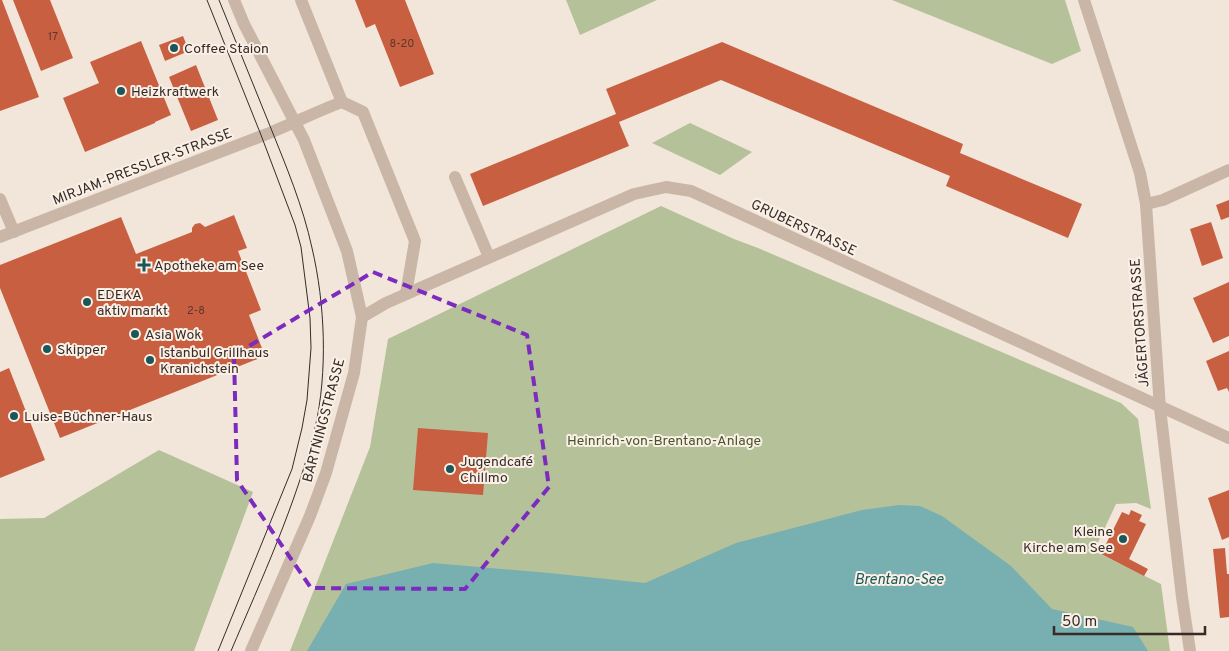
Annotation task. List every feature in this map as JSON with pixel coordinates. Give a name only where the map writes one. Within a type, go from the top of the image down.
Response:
[{"type":"street","name":"BARTNINGSTRASSE","points":[[234,0],[244,24],[304,140],[347,251],[362,318],[354,373],[326,473],[310,516],[251,651]]},
{"type":"street","points":[[301,0],[342,102],[363,112],[415,240],[406,294]]},
{"type":"street","name":"JÄGERTORSTRASSE","points":[[1084,0],[1140,173],[1146,204],[1160,408],[1190,651]]},
{"type":"street","name":"MIRJAM-PRESSLER-STRASSE","points":[[0,237],[133,187],[295,123],[310,114],[342,102]]},
{"type":"street","points":[[1146,204],[1163,200],[1229,170]]},
{"type":"street","points":[[455,177],[489,257]]},
{"type":"street","name":"GRUBERSTRASSE","points":[[362,318],[386,303],[634,194],[666,187],[691,191],[1160,408],[1229,438]]},
{"type":"street","points":[[0,199],[14,232]]},
{"type":"highlighted area","points":[[373,272],[527,335],[549,487],[465,589],[311,588],[237,480],[234,355]]},
{"type":"green space","points":[[566,0],[657,0],[580,35]]},
{"type":"green space","points":[[892,0],[1065,0],[1081,51],[1052,64]]},
{"type":"green space","points":[[690,123],[752,152],[720,175],[652,143]]},
{"type":"green space","name":"Heinrich-von-Brentano-Anlage","points":[[661,206],[734,239],[1121,403],[1138,419],[1151,509],[1136,503],[1116,504],[1094,551],[1161,584],[1170,651],[290,651],[370,447],[388,339]]},
{"type":"green space","points":[[159,450],[253,492],[194,651],[0,651],[0,519],[44,518]]},
{"type":"water","name":"Brentano-See","points":[[899,505],[920,506],[942,516],[1011,566],[1052,609],[1133,627],[1148,651],[307,651],[346,584],[433,563],[645,583],[736,543],[862,510]]},
{"type":"building","points":[[0,0],[2,0],[39,97],[0,111]]},
{"type":"building","points":[[13,0],[50,0],[73,58],[41,71]]},
{"type":"building","points":[[355,0],[405,0],[434,74],[400,87],[375,24],[366,28]]},
{"type":"building","name":"Coffee Staion","points":[[183,36],[189,51],[165,61],[159,45]]},
{"type":"building","name":"Heizkraftwerk","points":[[141,41],[171,115],[85,152],[63,98],[99,83],[90,62]]},
{"type":"building","points":[[722,42],[963,144],[960,153],[1082,204],[1068,238],[946,186],[950,176],[721,80],[619,122],[629,146],[483,206],[470,174],[616,114],[606,89]]},
{"type":"building","points":[[196,65],[218,120],[191,131],[169,77]]},
{"type":"building","points":[[1229,200],[1229,217],[1221,220],[1216,205]]},
{"type":"building","points":[[234,215],[247,248],[238,251],[261,310],[249,315],[265,356],[60,438],[0,288],[0,265],[121,217],[136,254],[192,232],[195,224],[200,223],[205,227]]},
{"type":"building","points":[[1211,222],[1223,258],[1202,266],[1190,229]]},
{"type":"building","points":[[1229,282],[1229,336],[1213,343],[1193,298]]},
{"type":"building","points":[[1229,351],[1229,392],[1227,388],[1218,391],[1206,361]]},
{"type":"building","name":"Luise-Büchner-Haus","points":[[9,368],[45,460],[0,478],[0,372]]},
{"type":"building","name":"Jugendcafé Chillmo","points":[[418,428],[488,433],[483,495],[413,490]]},
{"type":"building","points":[[1229,490],[1229,537],[1222,540],[1208,498]]},
{"type":"building","name":"Kleine Kirche am See","points":[[1131,510],[1142,515],[1139,521],[1146,524],[1129,559],[1148,569],[1144,576],[1101,554],[1122,512],[1129,515]]},
{"type":"building","points":[[1225,548],[1227,574],[1229,574],[1229,617],[1220,618],[1213,549]]},
{"type":"tram line","points":[[207,0],[295,225],[301,247],[310,318],[311,348],[307,400],[292,469],[218,651]]},
{"type":"tram line","points":[[219,0],[294,186],[304,217],[320,291],[323,338],[322,384],[315,428],[307,457],[278,541],[231,651]]},
{"type":"place","name":"Coffee Staion","points":[[174,48]]},
{"type":"place","name":"Heizkraftwerk","points":[[121,91]]},
{"type":"place","name":"Apotheke am See","points":[[144,265]]},
{"type":"place","name":"EDEKA aktiv markt","points":[[87,302]]},
{"type":"place","name":"Asia Wok","points":[[135,334]]},
{"type":"place","name":"Skipper","points":[[47,349]]},
{"type":"place","name":"Istanbul Grillhaus Kranichstein","points":[[150,360]]},
{"type":"place","name":"Luise-Büchner-Haus","points":[[14,416]]},
{"type":"place","name":"Jugendcafé Chillmo","points":[[450,469]]},
{"type":"place","name":"Kleine Kirche am See","points":[[1123,539]]}]
